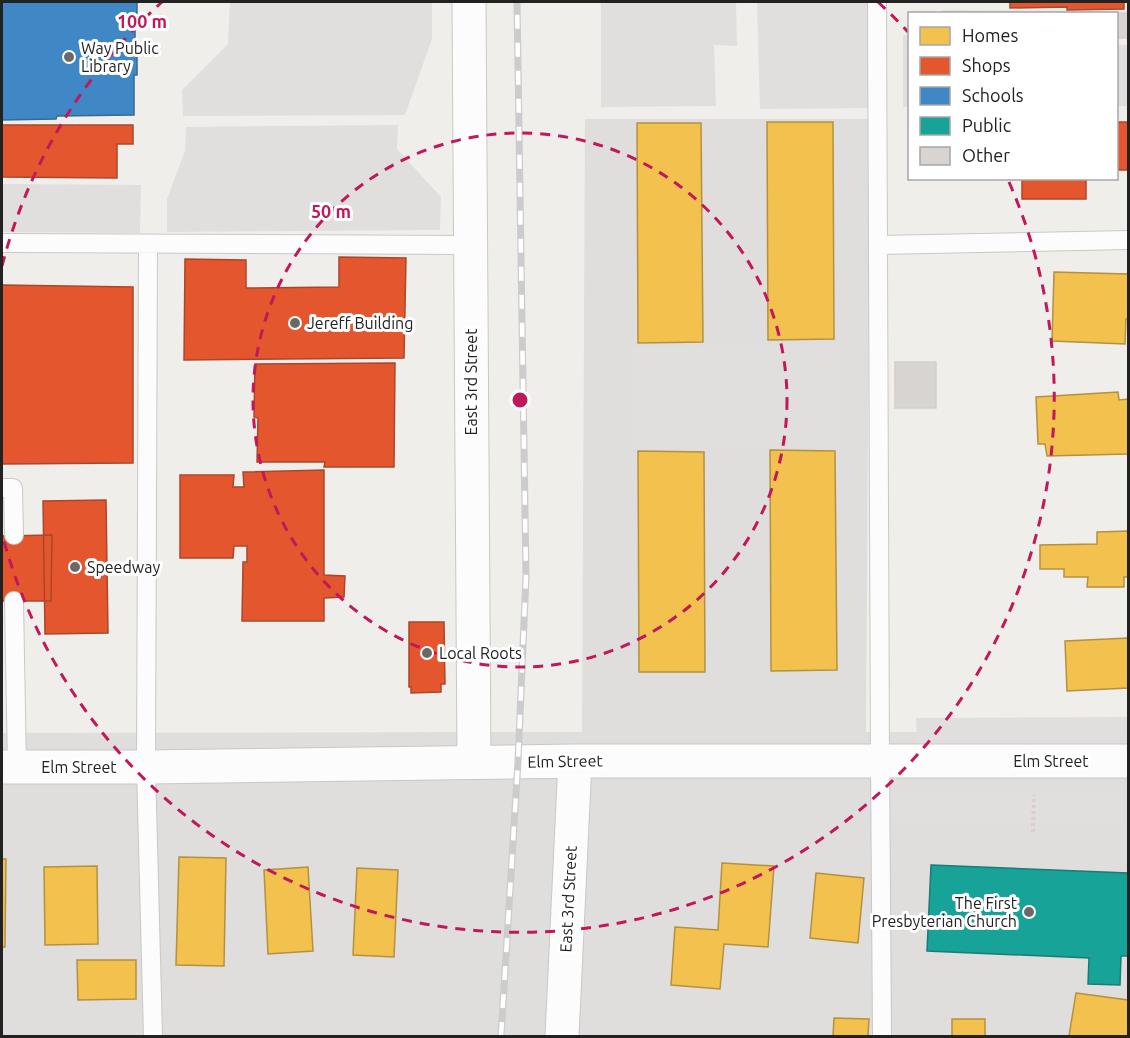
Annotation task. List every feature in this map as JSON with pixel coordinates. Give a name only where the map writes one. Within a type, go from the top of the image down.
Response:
[{"type":"street","name":"East 3rd Street","points":[[469,2],[474,762]]},
{"type":"street","name":"East 3rd Street","points":[[562,1036],[575,761]]},
{"type":"street","name":"Elm Street","points":[[9,767],[575,761],[1128,761]]},
{"type":"lane","points":[[877,2],[882,1036]]},
{"type":"lane","points":[[878,245],[1128,240]]},
{"type":"lane","points":[[2,243],[470,245]]},
{"type":"lane","points":[[148,244],[146,767],[153,1036]]},
{"type":"lane","points":[[2,488],[13,488],[14,535]]},
{"type":"lane","points":[[9,767],[8,626],[14,601]]},
{"type":"shaded area","points":[[230,2],[432,2],[432,39],[405,115],[183,116],[182,90],[228,44]]},
{"type":"shaded area","points":[[601,2],[736,2],[737,46],[714,45],[716,106],[601,107]]},
{"type":"shaded area","points":[[757,2],[871,2],[870,108],[760,109]]},
{"type":"shaded area","points":[[942,10],[1105,11],[1105,12],[942,12]]},
{"type":"shaded area","points":[[903,35],[908,35],[908,107],[903,107]]},
{"type":"shaded area","points":[[1118,45],[1128,45],[1128,106],[1118,106]]},
{"type":"shaded area","points":[[585,119],[870,119],[866,732],[1128,732],[1128,1036],[2,1036],[2,733],[582,732]]},
{"type":"shaded area","points":[[398,125],[397,149],[441,197],[440,230],[167,232],[167,199],[185,151],[186,127]]},
{"type":"shaded area","points":[[2,184],[141,185],[140,233],[2,232]]},
{"type":"shaded area","points":[[841,345],[841,447],[631,449],[632,347]]},
{"type":"shaded area","points":[[1128,717],[1128,745],[917,746],[916,718]]},
{"type":"shaded area","points":[[1128,791],[1128,823],[889,825],[888,793]]},
{"type":"building: Homes","points":[[767,122],[833,122],[834,339],[768,340]]},
{"type":"building: Homes","points":[[637,123],[701,123],[703,342],[638,343]]},
{"type":"building: Homes","points":[[1054,272],[1128,274],[1128,319],[1126,319],[1125,344],[1052,341]]},
{"type":"building: Homes","points":[[1118,392],[1119,400],[1128,399],[1128,454],[1047,456],[1045,444],[1038,444],[1036,397]]},
{"type":"building: Homes","points":[[770,450],[835,451],[837,670],[771,671]]},
{"type":"building: Homes","points":[[638,451],[704,452],[705,672],[639,672]]},
{"type":"building: Homes","points":[[1128,531],[1128,577],[1124,577],[1124,587],[1087,587],[1088,577],[1064,577],[1064,569],[1040,569],[1040,545],[1097,544],[1097,532]]},
{"type":"building: Homes","points":[[1128,638],[1128,688],[1067,691],[1065,641]]},
{"type":"building: Homes","points":[[179,857],[226,858],[224,966],[176,965]]},
{"type":"building: Homes","points":[[2,859],[6,859],[5,947],[2,947]]},
{"type":"building: Homes","points":[[722,863],[774,866],[768,947],[724,944],[720,989],[671,985],[675,927],[718,930]]},
{"type":"building: Homes","points":[[97,866],[98,944],[45,945],[44,867]]},
{"type":"building: Homes","points":[[308,867],[313,951],[268,954],[264,870]]},
{"type":"building: Homes","points":[[357,868],[398,870],[394,957],[353,955]]},
{"type":"building: Homes","points":[[816,873],[864,878],[858,943],[810,938]]},
{"type":"building: Homes","points":[[77,960],[136,960],[136,999],[78,1000]]},
{"type":"building: Homes","points":[[1076,993],[1128,1000],[1128,1036],[1069,1036]]},
{"type":"building: Homes","points":[[834,1018],[869,1019],[868,1036],[833,1036]]},
{"type":"building: Homes","points":[[952,1019],[985,1019],[985,1036],[952,1036]]},
{"type":"building: Shops","points":[[1010,2],[1124,2],[1124,9],[1010,8]]},
{"type":"building: Shops","points":[[1118,122],[1128,122],[1128,170],[1118,170]]},
{"type":"building: Shops","points":[[2,125],[133,125],[133,144],[117,144],[117,178],[2,177]]},
{"type":"building: Shops","points":[[1022,180],[1086,180],[1086,199],[1022,199]]},
{"type":"building: Shops","name":"Jereff Building","points":[[339,257],[406,258],[404,358],[184,360],[185,259],[246,260],[246,288],[339,287]]},
{"type":"building: Shops","points":[[2,285],[133,287],[133,463],[2,464]]},
{"type":"building: Shops","points":[[395,363],[394,467],[324,467],[325,462],[257,462],[258,418],[254,417],[255,364]]},
{"type":"building: Shops","points":[[324,470],[324,575],[345,576],[344,597],[324,598],[324,621],[242,621],[243,562],[247,562],[247,546],[234,546],[233,558],[180,558],[180,475],[234,475],[233,487],[244,487],[243,472]]},
{"type":"building: Shops","name":"Speedway","points":[[106,500],[108,633],[45,634],[43,501]]},
{"type":"building: Shops","name":"Speedway","points":[[52,535],[51,601],[2,601],[2,536]]},
{"type":"building: Shops","name":"Local Roots","points":[[409,622],[444,622],[445,684],[441,684],[441,692],[411,693],[411,687],[409,687]]},
{"type":"building: Schools","name":"Way Public Library","points":[[2,2],[137,2],[135,39],[137,39],[137,75],[134,75],[134,115],[57,116],[56,119],[2,120]]},
{"type":"building: Public","name":"The First Presbyterian Church","points":[[931,865],[1128,873],[1128,956],[1121,956],[1120,985],[1088,984],[1089,958],[927,951]]},
{"type":"building: Other","points":[[1118,13],[1128,13],[1128,38],[1118,38]]},
{"type":"building: Other","points":[[895,362],[936,362],[936,408],[895,408]]},
{"type":"railway","points":[[501,1036],[518,762],[526,576],[517,2]]},
{"type":"place","name":"Way Public Library","points":[[69,57]]},
{"type":"place","name":"Jereff Building","points":[[295,323]]},
{"type":"place","name":"Speedway","points":[[75,567]]},
{"type":"place","name":"Local Roots","points":[[427,653]]},
{"type":"place","name":"The First Presbyterian Church","points":[[1029,912]]}]
